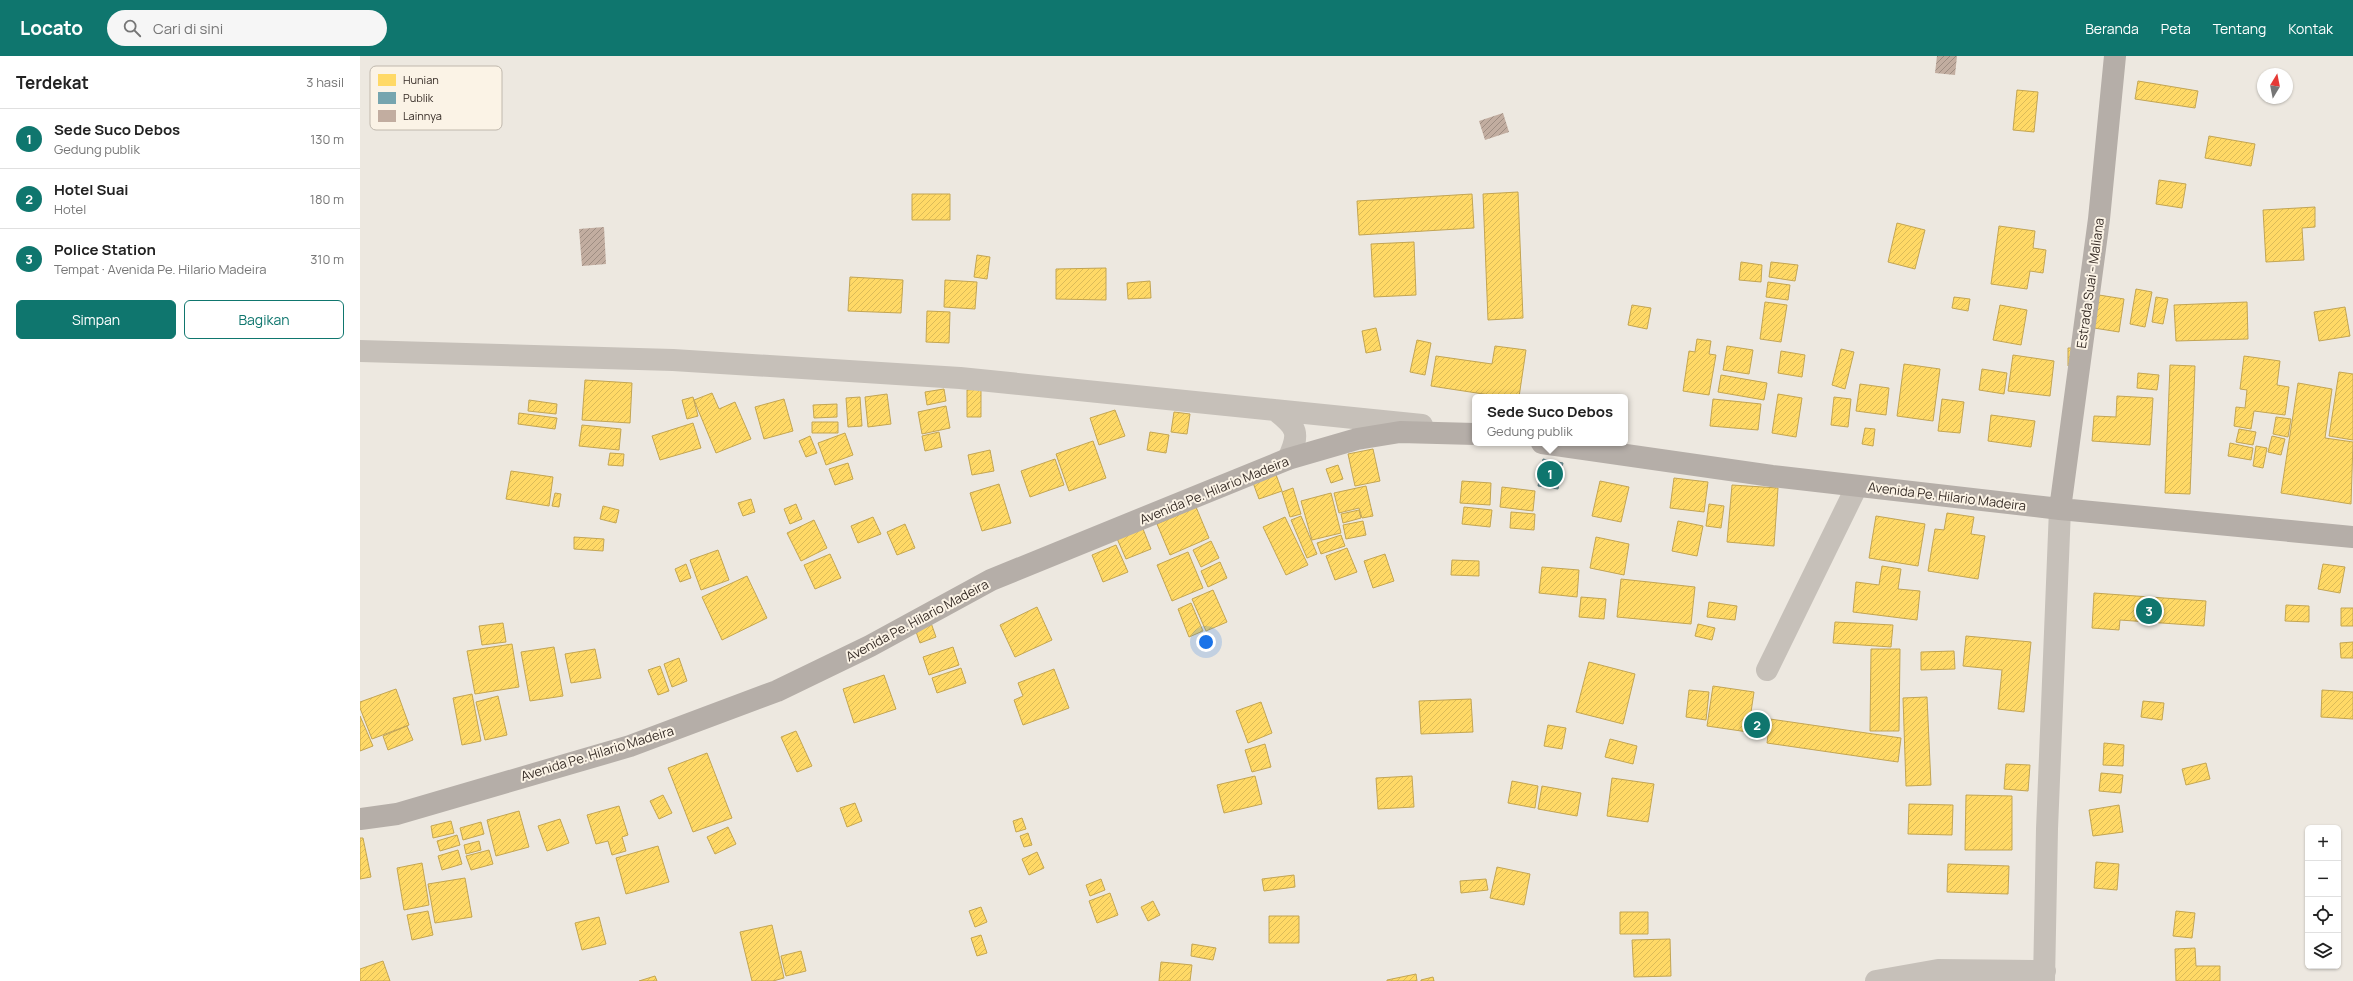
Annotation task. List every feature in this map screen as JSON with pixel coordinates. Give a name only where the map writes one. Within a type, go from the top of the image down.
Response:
[{"type":"main road","name":"Estrada Suai - Maliana","points":[[2060,509],[2099,219],[2114,56]]},
{"type":"main road","name":"Avenida Pe. Hilario Madeira","points":[[360,819],[397,814],[630,746],[777,691],[870,646],[991,580],[1288,459],[1357,439],[1400,432],[1472,434]]},
{"type":"main road","name":"Avenida Pe. Hilario Madeira","points":[[1563,446],[1772,476],[1857,486],[2060,509],[2353,537]]},
{"type":"street","points":[[360,352],[385,350],[673,360],[960,378],[1437,427],[1472,433]]},
{"type":"street","points":[[1275,410],[1292,423],[1296,440],[1288,459]]},
{"type":"street","points":[[1767,670],[1857,486]]},
{"type":"street","points":[[1876,981],[1938,970],[2044,976],[2047,829],[2060,509]]},
{"type":"building: Hunian","points":[[2138,81],[2198,91],[2195,108],[2135,99]]},
{"type":"building: Hunian","points":[[2017,90],[2038,92],[2034,132],[2013,130]]},
{"type":"building: Hunian","points":[[2209,136],[2255,144],[2251,166],[2205,158]]},
{"type":"building: Hunian","points":[[2159,180],[2186,184],[2182,208],[2156,204]]},
{"type":"building: Hunian","points":[[1518,192],[1523,318],[1488,320],[1483,194]]},
{"type":"building: Hunian","points":[[912,194],[950,194],[950,220],[912,220]]},
{"type":"building: Hunian","points":[[1472,194],[1474,228],[1359,235],[1357,201]]},
{"type":"building: Hunian","points":[[2315,207],[2315,227],[2302,228],[2304,260],[2266,262],[2263,210]]},
{"type":"building: Hunian","points":[[1897,223],[1925,230],[1915,269],[1888,262]]},
{"type":"building: Hunian","points":[[1999,226],[2035,231],[2033,248],[2046,250],[2043,273],[2030,271],[2027,289],[1991,284]]},
{"type":"building: Hunian","points":[[1414,242],[1416,295],[1374,297],[1371,244]]},
{"type":"building: Hunian","points":[[977,255],[990,257],[987,279],[974,277]]},
{"type":"building: Hunian","points":[[1741,262],[1762,265],[1761,282],[1739,280]]},
{"type":"building: Hunian","points":[[1771,262],[1798,265],[1795,281],[1769,277]]},
{"type":"building: Hunian","points":[[1106,268],[1106,300],[1056,299],[1056,269]]},
{"type":"building: Hunian","points":[[850,277],[903,280],[901,313],[848,311]]},
{"type":"building: Hunian","points":[[945,280],[977,282],[975,309],[944,307]]},
{"type":"building: Hunian","points":[[1150,281],[1151,298],[1128,299],[1127,283]]},
{"type":"building: Hunian","points":[[1768,282],[1790,285],[1788,300],[1766,297]]},
{"type":"building: Hunian","points":[[2136,289],[2152,292],[2145,327],[2130,324]]},
{"type":"building: Hunian","points":[[2099,295],[2124,299],[2119,332],[2094,328]]},
{"type":"building: Hunian","points":[[1954,297],[1970,299],[1968,311],[1952,308]]},
{"type":"building: Hunian","points":[[2156,297],[2168,299],[2163,324],[2152,322]]},
{"type":"building: Hunian","points":[[1765,302],[1787,305],[1781,342],[1760,339]]},
{"type":"building: Hunian","points":[[2247,302],[2248,339],[2176,341],[2174,305]]},
{"type":"building: Hunian","points":[[1632,305],[1651,308],[1647,329],[1628,325]]},
{"type":"building: Hunian","points":[[2000,305],[2027,310],[2021,345],[1993,340]]},
{"type":"building: Hunian","points":[[2345,307],[2350,336],[2319,341],[2314,312]]},
{"type":"building: Hunian","points":[[927,311],[950,312],[949,343],[926,342]]},
{"type":"building: Hunian","points":[[1376,328],[1381,350],[1366,353],[1362,331]]},
{"type":"building: Hunian","points":[[1697,339],[1711,341],[1709,354],[1716,355],[1709,395],[1683,391],[1689,351],[1695,352]]},
{"type":"building: Hunian","points":[[1417,340],[1431,343],[1425,375],[1410,372]]},
{"type":"building: Hunian","points":[[1495,346],[1526,350],[1519,394],[1483,394],[1431,386],[1436,356],[1492,364]]},
{"type":"building: Hunian","points":[[1727,346],[1753,350],[1749,374],[1723,370]]},
{"type":"building: Hunian","points":[[2068,348],[2077,348],[2077,366],[2068,366]]},
{"type":"building: Hunian","points":[[1841,349],[1854,352],[1845,389],[1832,385]]},
{"type":"building: Hunian","points":[[1781,351],[1805,355],[1802,377],[1778,373]]},
{"type":"building: Hunian","points":[[2013,355],[2054,361],[2050,396],[2008,391]]},
{"type":"building: Hunian","points":[[2244,356],[2280,361],[2277,385],[2289,387],[2285,415],[2254,411],[2251,429],[2234,426],[2236,407],[2245,408],[2247,390],[2240,389]]},
{"type":"building: Hunian","points":[[1904,364],[1940,369],[1933,421],[1897,416]]},
{"type":"building: Hunian","points":[[2170,365],[2195,366],[2190,494],[2165,493]]},
{"type":"building: Hunian","points":[[1982,369],[2007,373],[2004,394],[1979,390]]},
{"type":"building: Hunian","points":[[2339,372],[2353,374],[2353,440],[2329,436]]},
{"type":"building: Hunian","points":[[2138,373],[2159,375],[2157,390],[2137,388]]},
{"type":"building: Hunian","points":[[1721,375],[1767,383],[1764,400],[1718,392]]},
{"type":"building: Hunian","points":[[585,380],[632,383],[630,423],[582,420]]},
{"type":"building: Hunian","points":[[2298,383],[2332,389],[2325,438],[2353,442],[2351,504],[2281,493]]},
{"type":"building: Hunian","points":[[1860,384],[1889,388],[1886,415],[1856,411]]},
{"type":"building: Hunian","points":[[944,389],[946,401],[927,405],[925,392]]},
{"type":"building: Hunian","points":[[981,389],[981,417],[967,417],[967,390]]},
{"type":"building: Hunian","points":[[712,393],[719,409],[735,402],[751,439],[716,453],[694,400]]},
{"type":"building: Hunian","points":[[887,394],[891,424],[868,427],[865,397]]},
{"type":"building: Hunian","points":[[1778,394],[1802,398],[1796,437],[1772,433]]},
{"type":"building: Hunian","points":[[2117,396],[2153,398],[2150,445],[2092,441],[2094,416],[2116,417]]},
{"type":"building: Hunian","points":[[693,397],[698,416],[687,419],[682,400]]},
{"type":"building: Hunian","points":[[860,397],[862,426],[848,427],[846,398]]},
{"type":"building: Hunian","points":[[1834,397],[1851,399],[1848,427],[1831,425]]},
{"type":"building: Hunian","points":[[784,399],[793,431],[764,439],[755,407]]},
{"type":"building: Hunian","points":[[1713,399],[1761,404],[1758,430],[1710,426]]},
{"type":"building: Hunian","points":[[1942,399],[1964,402],[1960,433],[1938,431]]},
{"type":"building: Hunian","points":[[529,400],[557,404],[556,414],[528,411]]},
{"type":"building: Hunian","points":[[837,404],[837,417],[814,418],[813,405]]},
{"type":"building: Hunian","points":[[946,406],[950,428],[922,434],[918,412]]},
{"type":"building: Hunian","points":[[1115,410],[1125,436],[1099,445],[1090,418]]},
{"type":"building: Hunian","points":[[1174,412],[1190,414],[1187,434],[1171,432]]},
{"type":"building: Hunian","points":[[519,413],[557,418],[555,429],[518,424]]},
{"type":"building: Hunian","points":[[1991,415],[2035,421],[2031,447],[1988,441]]},
{"type":"building: Hunian","points":[[2276,417],[2291,419],[2288,437],[2273,434]]},
{"type":"building: Hunian","points":[[812,422],[838,422],[838,433],[812,433]]},
{"type":"building: Hunian","points":[[693,423],[701,448],[660,460],[652,436]]},
{"type":"building: Hunian","points":[[582,425],[621,429],[619,450],[579,446]]},
{"type":"building: Hunian","points":[[1865,428],[1875,429],[1873,446],[1862,444]]},
{"type":"building: Hunian","points":[[2239,429],[2256,432],[2253,445],[2236,442]]},
{"type":"building: Hunian","points":[[939,432],[942,447],[925,451],[922,436]]},
{"type":"building: Hunian","points":[[1150,432],[1169,435],[1166,453],[1147,450]]},
{"type":"building: Hunian","points":[[845,433],[853,455],[826,465],[818,443]]},
{"type":"building: Hunian","points":[[810,436],[817,453],[806,457],[799,441]]},
{"type":"building: Hunian","points":[[2272,436],[2285,439],[2281,455],[2268,452]]},
{"type":"building: Hunian","points":[[1093,441],[1106,478],[1069,491],[1056,454]]},
{"type":"building: Hunian","points":[[2230,443],[2253,448],[2251,460],[2228,456]]},
{"type":"building: Hunian","points":[[2256,446],[2267,448],[2263,468],[2253,466]]},
{"type":"building: Hunian","points":[[1373,449],[1380,481],[1355,486],[1348,454]]},
{"type":"building: Hunian","points":[[990,450],[994,471],[972,475],[968,455]]},
{"type":"building: Hunian","points":[[610,453],[624,454],[623,466],[608,465]]},
{"type":"building: Hunian","points":[[1055,459],[1064,485],[1030,497],[1021,471]]},
{"type":"building: Hunian","points":[[848,463],[853,479],[835,485],[829,469]]},
{"type":"building: Hunian","points":[[1338,465],[1343,479],[1331,483],[1326,469]]},
{"type":"building: Hunian","points":[[511,471],[553,477],[549,506],[506,499]]},
{"type":"building: Hunian","points":[[1275,472],[1282,491],[1259,499],[1252,480]]},
{"type":"building: Hunian","points":[[1674,478],[1708,482],[1704,512],[1670,508]]},
{"type":"building: Hunian","points":[[1462,481],[1491,483],[1490,505],[1460,503]]},
{"type":"building: Hunian","points":[[1600,481],[1629,487],[1621,522],[1592,516]]},
{"type":"building: Hunian","points":[[999,484],[1011,523],[982,531],[970,493]]},
{"type":"building: Hunian","points":[[1732,485],[1778,488],[1774,546],[1727,542]]},
{"type":"building: Hunian","points":[[1366,486],[1373,516],[1362,518],[1359,508],[1339,513],[1334,493]]},
{"type":"building: Hunian","points":[[1502,487],[1535,491],[1533,511],[1500,507]]},
{"type":"building: Hunian","points":[[1293,488],[1301,514],[1290,517],[1282,492]]},
{"type":"building: Hunian","points":[[555,493],[561,494],[559,507],[552,506]]},
{"type":"building: Hunian","points":[[1331,493],[1341,533],[1312,540],[1301,501]]},
{"type":"building: Hunian","points":[[751,499],[755,512],[743,516],[738,503]]},
{"type":"building: Hunian","points":[[796,504],[802,519],[790,524],[784,509]]},
{"type":"building: Hunian","points":[[1709,504],[1724,506],[1721,528],[1706,526]]},
{"type":"building: Hunian","points":[[603,506],[619,510],[616,523],[600,519]]},
{"type":"building: Hunian","points":[[1196,507],[1209,538],[1170,555],[1157,524]]},
{"type":"building: Hunian","points":[[1464,507],[1492,510],[1490,527],[1462,524]]},
{"type":"building: Hunian","points":[[1359,510],[1361,518],[1343,523],[1341,514]]},
{"type":"building: Hunian","points":[[1511,512],[1535,514],[1534,530],[1510,528]]},
{"type":"building: Hunian","points":[[1947,513],[1974,517],[1971,534],[1985,536],[1978,579],[1928,571],[1935,529],[1944,530]]},
{"type":"building: Hunian","points":[[1301,516],[1317,554],[1307,558],[1291,520]]},
{"type":"building: Hunian","points":[[1876,516],[1925,524],[1918,566],[1869,558]]},
{"type":"building: Hunian","points":[[873,517],[881,534],[858,543],[851,526]]},
{"type":"building: Hunian","points":[[1285,517],[1308,565],[1286,575],[1263,527]]},
{"type":"building: Hunian","points":[[814,520],[827,548],[801,561],[787,533]]},
{"type":"building: Hunian","points":[[1363,521],[1366,535],[1346,539],[1343,525]]},
{"type":"building: Hunian","points":[[1678,521],[1703,526],[1697,556],[1672,551]]},
{"type":"building: Hunian","points":[[905,524],[915,548],[897,555],[887,532]]},
{"type":"building: Hunian","points":[[1141,524],[1151,549],[1126,559],[1115,534]]},
{"type":"building: Hunian","points":[[1341,535],[1345,546],[1321,554],[1317,543]]},
{"type":"building: Hunian","points":[[574,537],[604,539],[603,551],[574,549]]},
{"type":"building: Hunian","points":[[1596,537],[1629,544],[1624,575],[1590,568]]},
{"type":"building: Hunian","points":[[1211,541],[1219,558],[1201,567],[1193,550]]},
{"type":"building: Hunian","points":[[1116,545],[1128,572],[1103,582],[1092,555]]},
{"type":"building: Hunian","points":[[1347,548],[1357,572],[1335,580],[1326,556]]},
{"type":"building: Hunian","points":[[718,550],[729,580],[701,590],[690,560]]},
{"type":"building: Hunian","points":[[1188,552],[1203,588],[1172,601],[1157,565]]},
{"type":"building: Hunian","points":[[830,554],[841,578],[815,589],[804,565]]},
{"type":"building: Hunian","points":[[1385,554],[1394,581],[1373,588],[1364,561]]},
{"type":"building: Hunian","points":[[1452,560],[1479,561],[1479,576],[1451,575]]},
{"type":"building: Hunian","points":[[1220,562],[1227,578],[1208,587],[1201,571]]},
{"type":"building: Hunian","points":[[686,564],[691,578],[680,582],[675,569]]},
{"type":"building: Hunian","points":[[2323,564],[2345,567],[2340,593],[2318,589]]},
{"type":"building: Hunian","points":[[1882,566],[1901,569],[1898,589],[1920,591],[1917,620],[1853,612],[1856,582],[1879,585]]},
{"type":"building: Hunian","points":[[1542,567],[1579,570],[1577,597],[1539,593]]},
{"type":"building: Hunian","points":[[747,576],[767,618],[722,640],[702,597]]},
{"type":"building: Hunian","points":[[1621,579],[1695,587],[1691,624],[1617,617]]},
{"type":"building: Hunian","points":[[1213,590],[1227,622],[1206,631],[1192,599]]},
{"type":"building: Hunian","points":[[2094,593],[2206,601],[2204,626],[2120,620],[2119,630],[2092,628]]},
{"type":"building: Hunian","points":[[1581,597],[1606,599],[1604,619],[1579,617]]},
{"type":"building: Hunian","points":[[1709,602],[1737,606],[1735,620],[1707,617]]},
{"type":"building: Hunian","points":[[1191,603],[1203,631],[1189,637],[1178,609]]},
{"type":"building: Hunian","points":[[2286,605],[2309,606],[2309,622],[2285,621]]},
{"type":"building: Hunian","points":[[1037,607],[1052,640],[1015,657],[1000,625]]},
{"type":"building: Hunian","points":[[2341,608],[2353,608],[2353,626],[2341,626]]},
{"type":"building: Hunian","points":[[930,620],[936,637],[920,643],[914,626]]},
{"type":"building: Hunian","points":[[1835,622],[1893,625],[1891,647],[1833,643]]},
{"type":"building: Hunian","points":[[503,623],[506,642],[482,645],[479,626]]},
{"type":"building: Hunian","points":[[1698,624],[1715,628],[1712,640],[1695,636]]},
{"type":"building: Hunian","points":[[1966,636],[2031,642],[2024,712],[1998,709],[2002,670],[1963,666]]},
{"type":"building: Hunian","points":[[2353,642],[2353,658],[2341,658],[2340,643]]},
{"type":"building: Hunian","points":[[512,644],[519,687],[475,694],[467,651]]},
{"type":"building: Hunian","points":[[554,647],[563,696],[530,701],[521,652]]},
{"type":"building: Hunian","points":[[953,647],[959,665],[929,675],[923,657]]},
{"type":"building: Hunian","points":[[595,649],[601,678],[571,683],[565,654]]},
{"type":"building: Hunian","points":[[1871,649],[1900,649],[1899,731],[1870,731]]},
{"type":"building: Hunian","points":[[1954,651],[1955,669],[1921,670],[1921,652]]},
{"type":"building: Hunian","points":[[679,658],[687,681],[672,687],[664,664]]},
{"type":"building: Hunian","points":[[1589,662],[1635,674],[1623,724],[1576,712]]},
{"type":"building: Hunian","points":[[660,666],[669,691],[658,695],[648,670]]},
{"type":"building: Hunian","points":[[961,668],[966,683],[937,693],[932,678]]},
{"type":"building: Hunian","points":[[1054,669],[1069,708],[1023,725],[1014,700],[1023,696],[1018,683]]},
{"type":"building: Hunian","points":[[884,675],[896,709],[854,723],[843,689]]},
{"type":"building: Hunian","points":[[1713,686],[1754,692],[1748,732],[1707,726]]},
{"type":"building: Hunian","points":[[396,689],[409,725],[372,739],[360,708],[360,702]]},
{"type":"building: Hunian","points":[[1689,690],[1709,692],[1706,720],[1686,717]]},
{"type":"building: Hunian","points":[[2322,690],[2353,692],[2353,719],[2321,717]]},
{"type":"building: Hunian","points":[[472,694],[481,741],[462,745],[453,698]]},
{"type":"building: Hunian","points":[[498,696],[507,735],[485,740],[476,702]]},
{"type":"building: Hunian","points":[[1927,697],[1931,785],[1906,786],[1903,698]]},
{"type":"building: Hunian","points":[[1471,699],[1473,732],[1421,734],[1419,701]]},
{"type":"building: Hunian","points":[[2143,701],[2164,703],[2162,720],[2141,717]]},
{"type":"building: Hunian","points":[[1261,702],[1272,733],[1248,743],[1236,711]]},
{"type":"building: Hunian","points":[[360,716],[373,746],[360,751]]},
{"type":"building: Hunian","points":[[1770,719],[1901,738],[1898,762],[1767,743]]},
{"type":"building: Hunian","points":[[1548,725],[1566,728],[1562,749],[1544,746]]},
{"type":"building: Hunian","points":[[407,726],[413,740],[388,750],[383,736]]},
{"type":"building: Hunian","points":[[796,731],[812,766],[797,772],[781,737]]},
{"type":"building: Hunian","points":[[1610,739],[1637,746],[1633,764],[1605,757]]},
{"type":"building: Hunian","points":[[2104,743],[2124,745],[2123,766],[2103,765]]},
{"type":"building: Hunian","points":[[1265,744],[1271,767],[1252,772],[1245,750]]},
{"type":"building: Hunian","points":[[707,753],[732,818],[693,832],[668,768]]},
{"type":"building: Hunian","points":[[2206,763],[2210,779],[2186,785],[2182,769]]},
{"type":"building: Hunian","points":[[2006,764],[2030,765],[2028,791],[2004,789]]},
{"type":"building: Hunian","points":[[2101,773],[2123,775],[2121,793],[2099,791]]},
{"type":"building: Hunian","points":[[1255,776],[1262,804],[1224,813],[1217,785]]},
{"type":"building: Hunian","points":[[1412,776],[1414,807],[1378,809],[1376,778]]},
{"type":"building: Hunian","points":[[1612,778],[1654,784],[1648,822],[1607,816]]},
{"type":"building: Hunian","points":[[1512,781],[1538,786],[1535,808],[1508,803]]},
{"type":"building: Hunian","points":[[1542,786],[1581,793],[1577,816],[1538,809]]},
{"type":"building: Hunian","points":[[663,795],[672,813],[659,819],[650,801]]},
{"type":"building: Hunian","points":[[1966,795],[2012,796],[2012,850],[1965,850]]},
{"type":"building: Hunian","points":[[855,803],[862,821],[847,827],[840,808]]},
{"type":"building: Hunian","points":[[1909,804],[1953,805],[1952,835],[1908,834]]},
{"type":"building: Hunian","points":[[2119,805],[2123,832],[2093,836],[2089,810]]},
{"type":"building: Hunian","points":[[619,806],[628,835],[622,837],[626,851],[612,855],[608,841],[596,844],[587,815]]},
{"type":"building: Hunian","points":[[519,811],[529,847],[496,856],[487,820]]},
{"type":"building: Hunian","points":[[1022,818],[1026,829],[1016,832],[1013,821]]},
{"type":"building: Hunian","points":[[560,819],[569,843],[547,851],[538,826]]},
{"type":"building: Hunian","points":[[451,821],[454,833],[433,838],[431,826]]},
{"type":"building: Hunian","points":[[481,822],[484,834],[463,840],[460,828]]},
{"type":"building: Hunian","points":[[728,827],[736,844],[715,854],[707,837]]},
{"type":"building: Hunian","points":[[1028,833],[1032,845],[1024,847],[1020,836]]},
{"type":"building: Hunian","points":[[457,835],[460,845],[440,851],[437,841]]},
{"type":"building: Hunian","points":[[360,838],[363,838],[371,877],[360,879]]},
{"type":"building: Hunian","points":[[479,841],[481,850],[466,854],[464,845]]},
{"type":"building: Hunian","points":[[658,846],[669,882],[626,894],[616,858]]},
{"type":"building: Hunian","points":[[458,850],[462,864],[442,870],[438,856]]},
{"type":"building: Hunian","points":[[489,850],[493,864],[471,870],[466,856]]},
{"type":"building: Hunian","points":[[1037,852],[1044,868],[1029,875],[1022,859]]},
{"type":"building: Hunian","points":[[2096,862],[2119,864],[2117,890],[2094,888]]},
{"type":"building: Hunian","points":[[422,863],[429,905],[404,910],[397,868]]},
{"type":"building: Hunian","points":[[1948,864],[2009,866],[2008,894],[1947,892]]},
{"type":"building: Hunian","points":[[1497,867],[1530,874],[1524,905],[1490,898]]},
{"type":"building: Hunian","points":[[1294,875],[1295,887],[1264,891],[1262,879]]},
{"type":"building: Hunian","points":[[465,878],[472,917],[435,923],[428,884]]},
{"type":"building: Hunian","points":[[1101,879],[1105,890],[1090,896],[1086,885]]},
{"type":"building: Hunian","points":[[1486,879],[1488,890],[1461,893],[1460,881]]},
{"type":"building: Hunian","points":[[1110,893],[1118,915],[1097,923],[1089,901]]},
{"type":"building: Hunian","points":[[1153,901],[1160,915],[1148,921],[1141,907]]},
{"type":"building: Hunian","points":[[981,907],[987,922],[975,927],[969,911]]},
{"type":"building: Hunian","points":[[428,911],[433,935],[412,940],[407,915]]},
{"type":"building: Hunian","points":[[2176,911],[2195,913],[2192,938],[2173,936]]},
{"type":"building: Hunian","points":[[1620,912],[1648,912],[1648,934],[1620,934]]},
{"type":"building: Hunian","points":[[1269,916],[1299,916],[1299,943],[1269,943]]},
{"type":"building: Hunian","points":[[599,917],[606,944],[582,950],[575,923]]},
{"type":"building: Hunian","points":[[772,925],[784,978],[773,981],[752,981],[740,932]]},
{"type":"building: Hunian","points":[[981,935],[987,953],[977,956],[971,938]]},
{"type":"building: Hunian","points":[[1670,939],[1671,976],[1634,977],[1632,940]]},
{"type":"building: Hunian","points":[[1192,944],[1216,948],[1213,960],[1191,956]]},
{"type":"building: Hunian","points":[[2195,948],[2196,966],[2220,966],[2220,981],[2176,981],[2175,949]]},
{"type":"building: Hunian","points":[[801,951],[806,971],[786,976],[781,956]]},
{"type":"building: Hunian","points":[[383,961],[390,981],[360,981],[360,969]]},
{"type":"building: Hunian","points":[[1161,962],[1192,965],[1190,981],[1159,981]]},
{"type":"building: Hunian","points":[[1416,974],[1417,981],[1387,981],[1387,980]]},
{"type":"building: Hunian","points":[[655,976],[657,981],[639,981]]},
{"type":"building: Hunian","points":[[1433,977],[1434,981],[1421,981],[1421,980]]},
{"type":"building: Publik","points":[[1543,459],[1563,463],[1558,489],[1538,486]]},
{"type":"building: Lainnya","points":[[1937,56],[1957,56],[1955,75],[1935,73]]},
{"type":"building: Lainnya","points":[[1503,113],[1509,132],[1485,140],[1479,121]]},
{"type":"building: Lainnya","points":[[604,227],[606,264],[582,266],[579,229]]},
{"type":"place","name":"Sede Suco Debos","points":[[1550,474]]},
{"type":"place","name":"Police Station","points":[[2149,611]]},
{"type":"place","name":"Hotel Suai","points":[[1757,725]]}]
